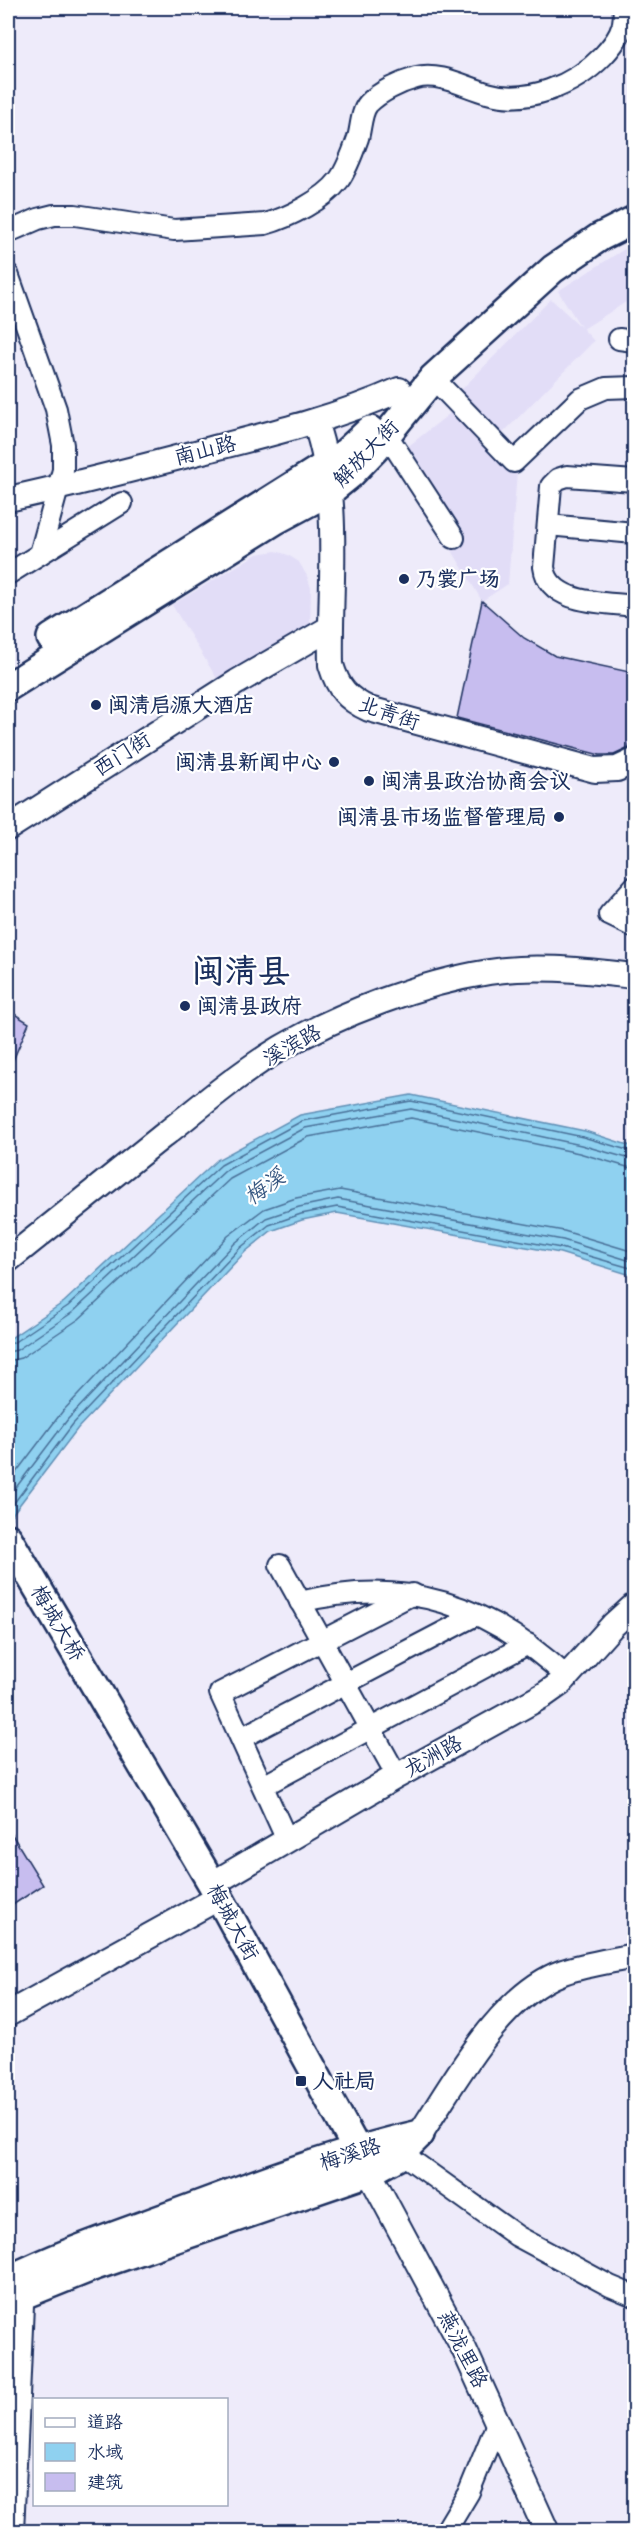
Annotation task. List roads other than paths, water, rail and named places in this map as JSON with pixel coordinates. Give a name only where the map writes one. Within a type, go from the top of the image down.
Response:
[{"type":"main road","name":"解放大街","points":[[8,687],[276,520],[328,478],[386,411],[399,390],[424,362],[553,251],[593,223],[634,204]]},
{"type":"main road","name":"解放大街","points":[[8,666],[328,478],[351,474],[387,435],[433,378],[554,269],[600,237],[634,220]]},
{"type":"main road","name":"梅城大桥","points":[[8,1538],[90,1677]]},
{"type":"main road","name":"梅城大街","points":[[90,1677],[216,1891],[364,2161]]},
{"type":"main road","name":"梅溪路","points":[[16,2287],[95,2266],[364,2161],[420,2134]]},
{"type":"street","points":[[8,232],[54,215],[174,230],[266,224],[280,220],[330,190],[340,179],[357,140],[367,105],[378,96],[406,82],[425,76],[502,97],[539,93],[564,84],[590,70],[612,46],[623,27],[623,8]]},
{"type":"street","points":[[8,274],[56,409],[64,459],[40,554]]},
{"type":"street","points":[[433,378],[514,462],[580,399],[606,388],[634,387]]},
{"type":"street","name":"南山路","points":[[8,499],[56,489],[315,422],[363,406],[399,390]]},
{"type":"street","name":"北青街","points":[[315,422],[328,478],[331,665],[336,682],[344,695],[369,709],[595,770],[617,769],[634,760]]},
{"type":"street","points":[[387,435],[454,538]]},
{"type":"street","points":[[634,481],[567,476],[558,479],[551,486],[548,494],[544,567],[550,585],[568,596],[634,606]]},
{"type":"street","points":[[8,574],[122,503]]},
{"type":"street","points":[[548,525],[634,533]]},
{"type":"street","name":"西门街","points":[[8,827],[237,682],[330,628]]},
{"type":"street","points":[[634,887],[609,915],[634,927]]},
{"type":"street","name":"溪滨路","points":[[8,1260],[215,1094],[282,1048],[322,1027],[380,1003],[440,983],[492,971],[550,970],[634,976]]},
{"type":"street","points":[[280,1565],[397,1776]]},
{"type":"street","points":[[300,1602],[350,1592],[380,1591],[439,1599],[476,1615],[528,1644],[567,1677]]},
{"type":"street","points":[[287,1840],[220,1693],[413,1594]]},
{"type":"street","name":"龙洲路","points":[[8,2013],[216,1891],[287,1840],[544,1695],[567,1677],[612,1624],[634,1606]]},
{"type":"street","points":[[241,1738],[476,1615]]},
{"type":"street","points":[[263,1786],[528,1644]]},
{"type":"street","points":[[420,2134],[479,2044],[532,1989],[563,1972],[634,1956]]},
{"type":"street","points":[[393,2148],[517,2236],[634,2296]]},
{"type":"street","name":"燕泷里路","points":[[364,2161],[464,2349],[547,2532]]},
{"type":"street","points":[[13,2532],[16,2287]]},
{"type":"street","points":[[445,2532],[469,2492],[498,2421]]},
{"type":"water","name":"梅溪","points":[[411,1095],[585,1131],[634,1147],[634,1276],[560,1253],[337,1213],[302,1220],[271,1231],[245,1252],[78,1428],[14,1512],[8,1525],[8,1340],[64,1302],[217,1160],[300,1115]]},
{"type":"place","name":"乃裳广场","points":[[404,579]]},
{"type":"place","name":"闽清启源大酒店","points":[[96,705]]},
{"type":"place","name":"闽清县新闻中心","points":[[334,762]]},
{"type":"place","name":"闽清县政治协商会议","points":[[369,781]]},
{"type":"place","name":"闽清县市场监督管理局","points":[[559,817]]},
{"type":"place","name":"闽清县政府","points":[[185,1006]]},
{"type":"place","name":"人社局","points":[[301,2081]]},
{"type":"district","name":"闽清县","points":[[241,970]]}]
